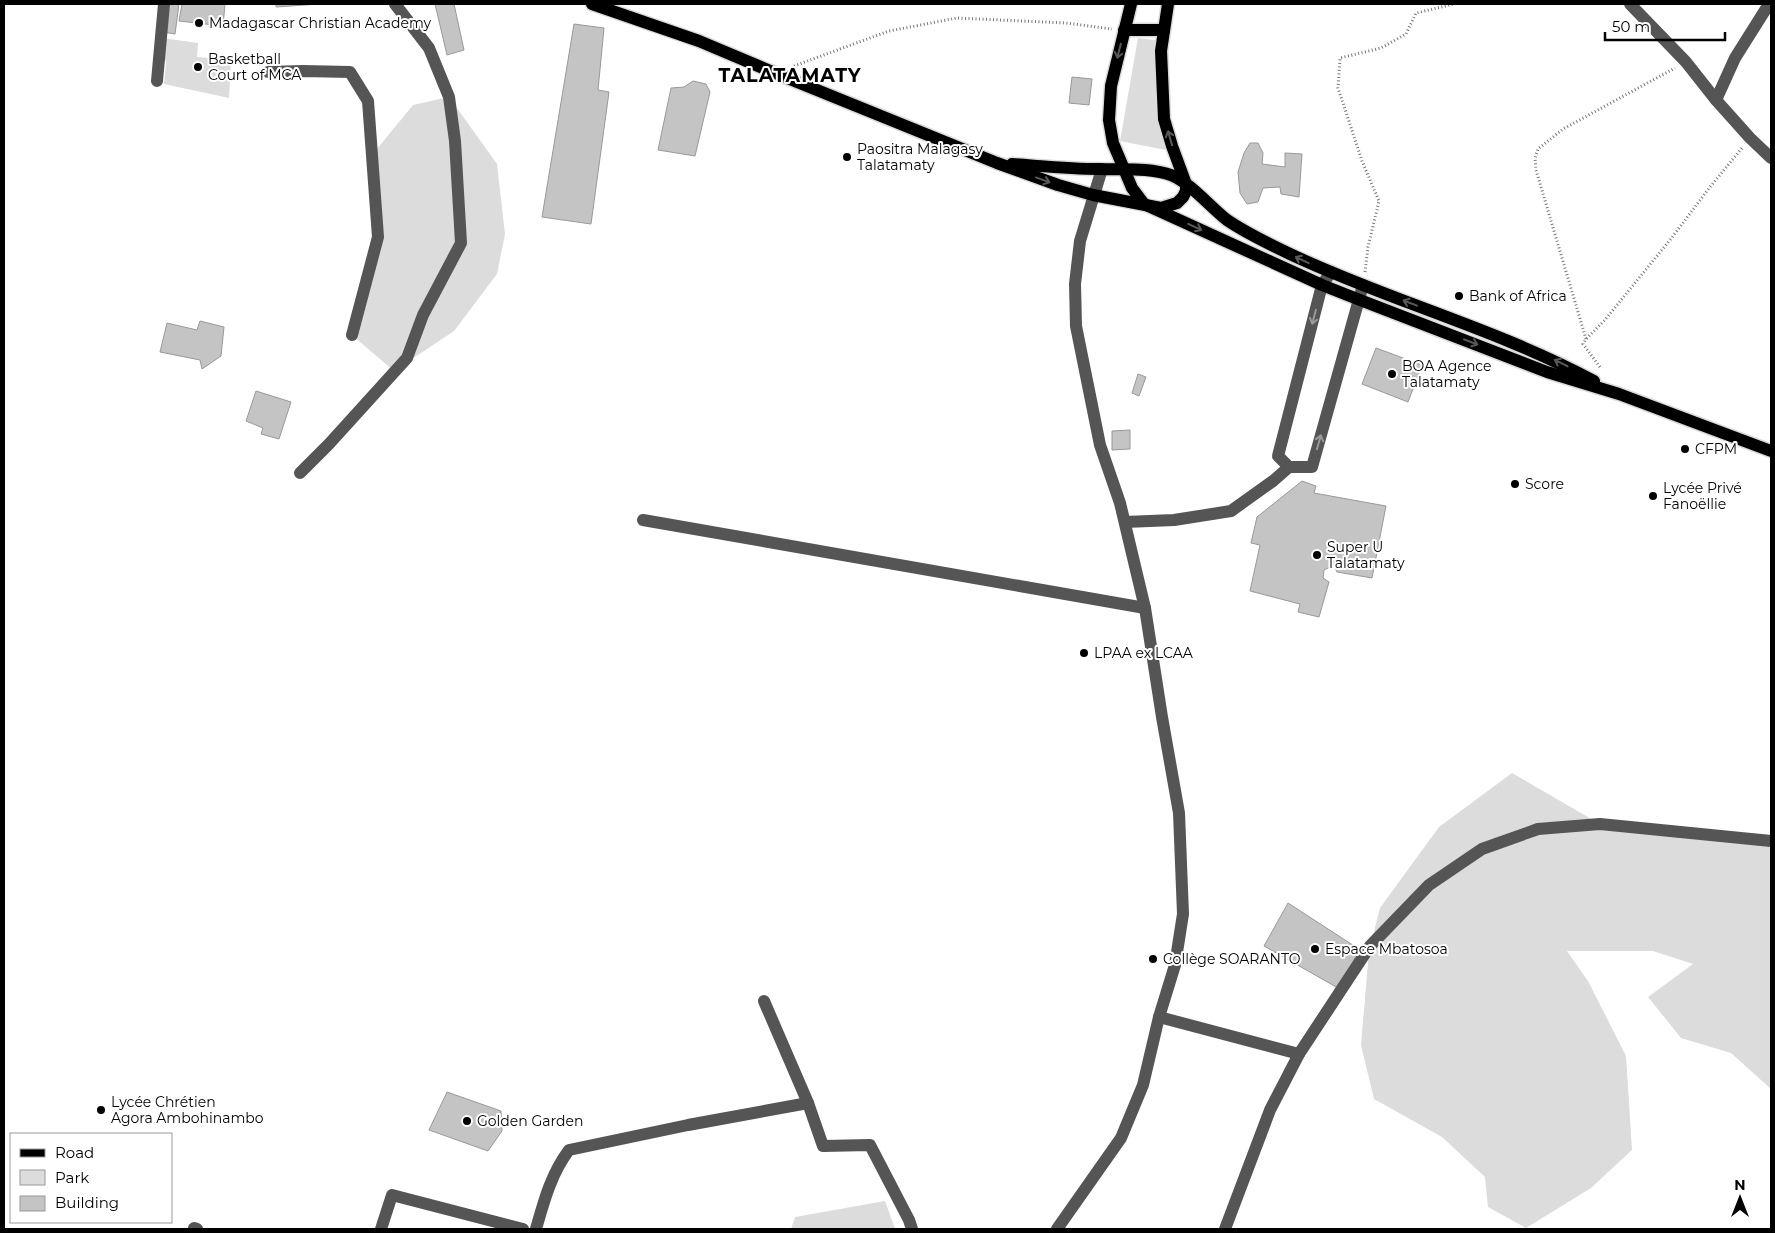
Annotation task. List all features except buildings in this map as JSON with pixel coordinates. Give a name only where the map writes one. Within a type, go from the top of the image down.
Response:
[{"type":"main road","points":[[592,4],[698,41],[774,74],[997,163],[1058,185],[1150,208],[1161,208],[1177,203],[1186,191],[1186,184],[1164,119],[1161,52],[1168,4]]},
{"type":"main road","points":[[1131,4],[1111,86],[1109,120],[1113,143],[1123,168],[1136,194],[1144,204],[1322,285],[1547,372],[1619,394],[1771,452]]},
{"type":"main road","points":[[1124,30],[1164,30]]},
{"type":"main road","points":[[1102,169],[1113,143]]},
{"type":"main road","points":[[997,163],[1102,169],[1123,168],[1170,175],[1186,184],[1228,220],[1272,246],[1363,285],[1555,360],[1619,394]]},
{"type":"street","points":[[157,81],[164,4]]},
{"type":"street","points":[[300,473],[407,358],[423,315],[461,243],[455,141],[448,96],[429,48],[395,4]]},
{"type":"street","points":[[1630,4],[1686,62],[1716,100],[1771,158]]},
{"type":"street","points":[[1716,100],[1735,58],[1769,4]]},
{"type":"street","points":[[268,72],[350,72],[368,101],[378,237],[352,335]]},
{"type":"street","points":[[1057,1229],[1120,1138],[1143,1085],[1159,1017],[1174,965],[1183,914],[1179,813],[1145,608],[1124,522],[1100,444],[1076,326],[1075,284],[1079,249],[1102,169]]},
{"type":"street","points":[[1331,272],[1322,285],[1278,456],[1289,466],[1312,466],[1363,285]]},
{"type":"street","points":[[1124,522],[1174,520],[1231,510],[1273,481],[1289,466]]},
{"type":"street","points":[[643,520],[1145,608]]},
{"type":"street","points":[[1225,1229],[1270,1110],[1298,1054],[1370,946],[1429,885],[1482,849],[1538,829],[1600,824],[1771,841]]},
{"type":"street","points":[[764,1001],[808,1103],[822,1146],[870,1145],[912,1229]]},
{"type":"street","points":[[1159,1017],[1298,1054]]},
{"type":"street","points":[[536,1229],[548,1186],[569,1150],[688,1125],[808,1103]]},
{"type":"street","points":[[381,1229],[392,1195],[523,1229]]},
{"type":"path","points":[[1363,285],[1368,247],[1379,201],[1362,161],[1338,88],[1340,58],[1381,48],[1406,34],[1416,13],[1454,4]]},
{"type":"path","points":[[774,74],[890,30],[957,18],[1057,22],[1124,30]]},
{"type":"path","points":[[1586,339],[1536,170],[1535,158],[1538,149],[1563,129],[1686,62]]},
{"type":"path","points":[[1604,373],[1583,344],[1586,339],[1604,321],[1664,248],[1750,138]]},
{"type":"green space","name":"Basketball Court of MCA","points":[[162,38],[198,43],[197,57],[231,60],[229,98],[164,84],[166,63],[162,50]]},
{"type":"green space","points":[[1138,38],[1163,41],[1166,150],[1120,141]]},
{"type":"green space","points":[[449,97],[497,164],[505,234],[497,274],[454,331],[394,371],[352,335],[378,237],[372,155],[413,105]]},
{"type":"green space","points":[[1512,773],[1600,824],[1771,842],[1771,1089],[1731,1053],[1681,1038],[1648,997],[1693,964],[1653,951],[1567,951],[1588,981],[1626,1056],[1632,1150],[1591,1188],[1526,1228],[1488,1207],[1485,1177],[1442,1137],[1374,1099],[1361,1045],[1369,951],[1380,908],[1439,827]]},
{"type":"green space","points":[[885,1201],[895,1229],[791,1229],[795,1217]]},
{"type":"place","name":"Madagascar Christian Academy","points":[[199,23]]},
{"type":"place","name":"Basketball Court of MCA","points":[[198,67]]},
{"type":"place","name":"Paositra Malagasy Talatamaty","points":[[847,157]]},
{"type":"place","name":"Bank of Africa","points":[[1459,296]]},
{"type":"place","name":"BOA Agence Talatamaty","points":[[1392,374]]},
{"type":"place","name":"CFPM","points":[[1685,449]]},
{"type":"place","name":"Score","points":[[1515,484]]},
{"type":"place","name":"Lycée Privé Fanoëllie","points":[[1653,496]]},
{"type":"place","name":"Super U Talatamaty","points":[[1317,555]]},
{"type":"place","name":"LPAA ex LCAA","points":[[1084,653]]},
{"type":"place","name":"Espace Mbatosoa","points":[[1315,949]]},
{"type":"place","name":"Collège SOARANTO","points":[[1153,959]]},
{"type":"place","name":"Lycée Chrétien Agora Ambohinambo","points":[[101,1110]]},
{"type":"place","name":"Golden Garden","points":[[467,1121]]},
{"type":"district","name":"TALATAMATY","points":[[790,75]]}]
